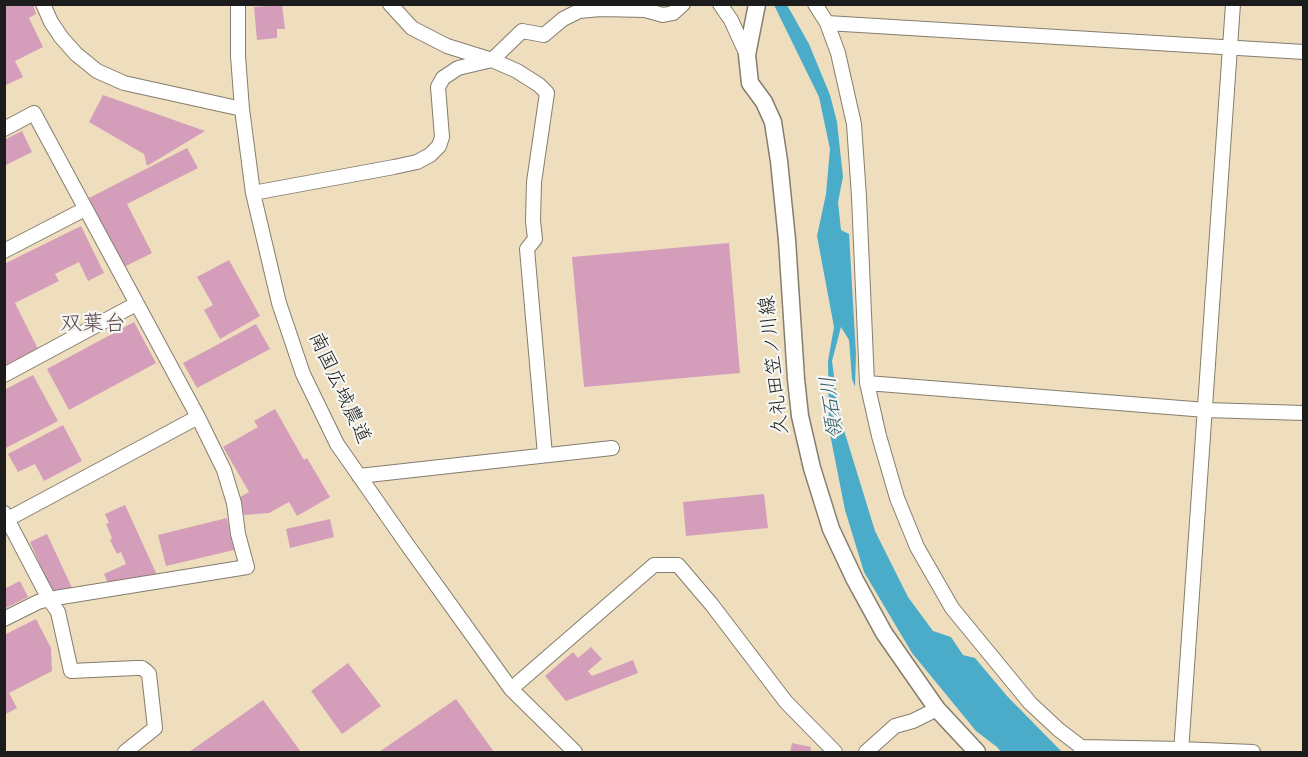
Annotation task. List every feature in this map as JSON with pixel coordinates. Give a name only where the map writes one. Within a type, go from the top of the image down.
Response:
[{"type":"main road","name":"久礼田笠ノ川線","points":[[757,4],[749,48],[750,83],[764,102],[773,122],[778,151],[788,240],[800,416],[812,468],[831,529],[855,580],[885,633],[937,709],[977,753]]},
{"type":"street","points":[[43,4],[61,37],[76,54],[97,71],[124,83],[242,109]]},
{"type":"street","name":"南国広域農道","points":[[238,4],[238,56],[242,109],[253,193],[279,303],[303,374],[337,444],[511,689],[575,753]]},
{"type":"street","points":[[390,4],[412,28],[424,35],[447,46],[492,60],[524,76],[547,93],[534,182],[535,239],[527,249],[545,455]]},
{"type":"street","points":[[253,193],[394,167],[417,162],[430,155],[439,146],[442,136],[438,87],[443,78],[458,68],[492,60],[522,31],[544,35],[563,19],[579,11],[645,10],[663,15],[673,13],[683,4]]},
{"type":"street","points":[[720,4],[749,48]]},
{"type":"street","points":[[815,4],[826,23],[838,53],[854,124],[867,383],[879,436],[897,498],[917,547],[952,608],[1030,703],[1084,750],[1253,753]]},
{"type":"street","points":[[1181,751],[1233,4]]},
{"type":"street","points":[[826,23],[1304,52]]},
{"type":"street","points":[[4,129],[34,113],[198,417],[224,470],[234,503],[238,534],[247,567],[50,599],[4,619]]},
{"type":"street","points":[[4,251],[85,209]]},
{"type":"street","points":[[4,375],[136,304]]},
{"type":"street","points":[[867,383],[1206,410],[1304,413]]},
{"type":"street","points":[[125,753],[155,728],[149,674],[142,668],[71,671],[58,612],[6,516],[198,417]]},
{"type":"street","points":[[359,476],[612,448]]},
{"type":"street","points":[[511,689],[654,565],[678,565],[712,605],[786,702],[835,753]]},
{"type":"street","points":[[866,753],[895,726],[913,722],[937,709]]},
{"type":"water","name":"領石川","points":[[774,5],[787,5],[809,44],[830,95],[837,122],[843,177],[838,202],[841,230],[849,234],[856,354],[855,387],[852,379],[849,340],[841,327],[832,361],[839,414],[875,531],[908,597],[933,631],[951,637],[963,655],[975,658],[1007,696],[1062,752],[1001,752],[976,731],[912,653],[864,572],[845,510],[829,429],[828,361],[834,327],[817,236],[826,194],[830,149],[819,97]]},
{"type":"building","points":[[4,4],[33,4],[36,14],[29,18],[43,47],[15,61],[23,77],[4,86]]},
{"type":"building","points":[[282,5],[285,29],[277,29],[277,38],[257,40],[254,7]]},
{"type":"building","points":[[103,95],[205,131],[147,166],[144,154],[89,122]]},
{"type":"building","points":[[22,131],[32,152],[4,166],[4,140]]},
{"type":"building","points":[[187,148],[198,168],[127,204],[152,253],[124,267],[89,198]]},
{"type":"building","points":[[81,226],[104,273],[88,281],[79,262],[55,274],[59,281],[15,303],[38,349],[4,366],[4,264]]},
{"type":"building","points":[[729,243],[740,373],[584,387],[572,257]]},
{"type":"building","points":[[229,260],[260,316],[220,339],[204,310],[213,305],[197,277]]},
{"type":"building","points":[[134,322],[156,363],[69,410],[47,369]]},
{"type":"building","points":[[256,324],[270,349],[197,388],[183,363]]},
{"type":"building","points":[[33,375],[58,421],[4,449],[4,390]]},
{"type":"building","points":[[275,409],[304,460],[307,458],[330,497],[297,516],[289,502],[269,513],[244,515],[240,497],[249,492],[223,447],[258,427],[254,421]]},
{"type":"building","points":[[63,425],[82,461],[44,481],[35,464],[18,472],[8,454]]},
{"type":"building","points":[[764,494],[768,528],[686,536],[683,502]]},
{"type":"building","points":[[125,505],[157,575],[108,583],[104,574],[126,564],[121,552],[117,554],[110,540],[112,538],[106,524],[109,523],[105,514]]},
{"type":"building","points":[[227,518],[234,550],[166,566],[158,535]]},
{"type":"building","points":[[330,519],[334,537],[290,548],[286,529]]},
{"type":"building","points":[[47,534],[73,590],[52,592],[30,542]]},
{"type":"building","points":[[20,581],[28,597],[4,609],[4,589]]},
{"type":"building","points":[[36,619],[51,648],[52,671],[9,693],[17,708],[4,715],[4,635]]},
{"type":"building","points":[[591,647],[602,659],[588,671],[592,676],[633,660],[638,673],[566,701],[545,676],[573,652],[578,658]]},
{"type":"building","points":[[348,663],[381,706],[342,734],[311,691]]},
{"type":"building","points":[[456,699],[494,752],[379,752]]},
{"type":"building","points":[[263,700],[301,752],[189,752]]},
{"type":"building","points":[[792,743],[811,747],[810,752],[790,752]]},
{"type":"district","name":"双葉台","points":[[93,327]]}]
